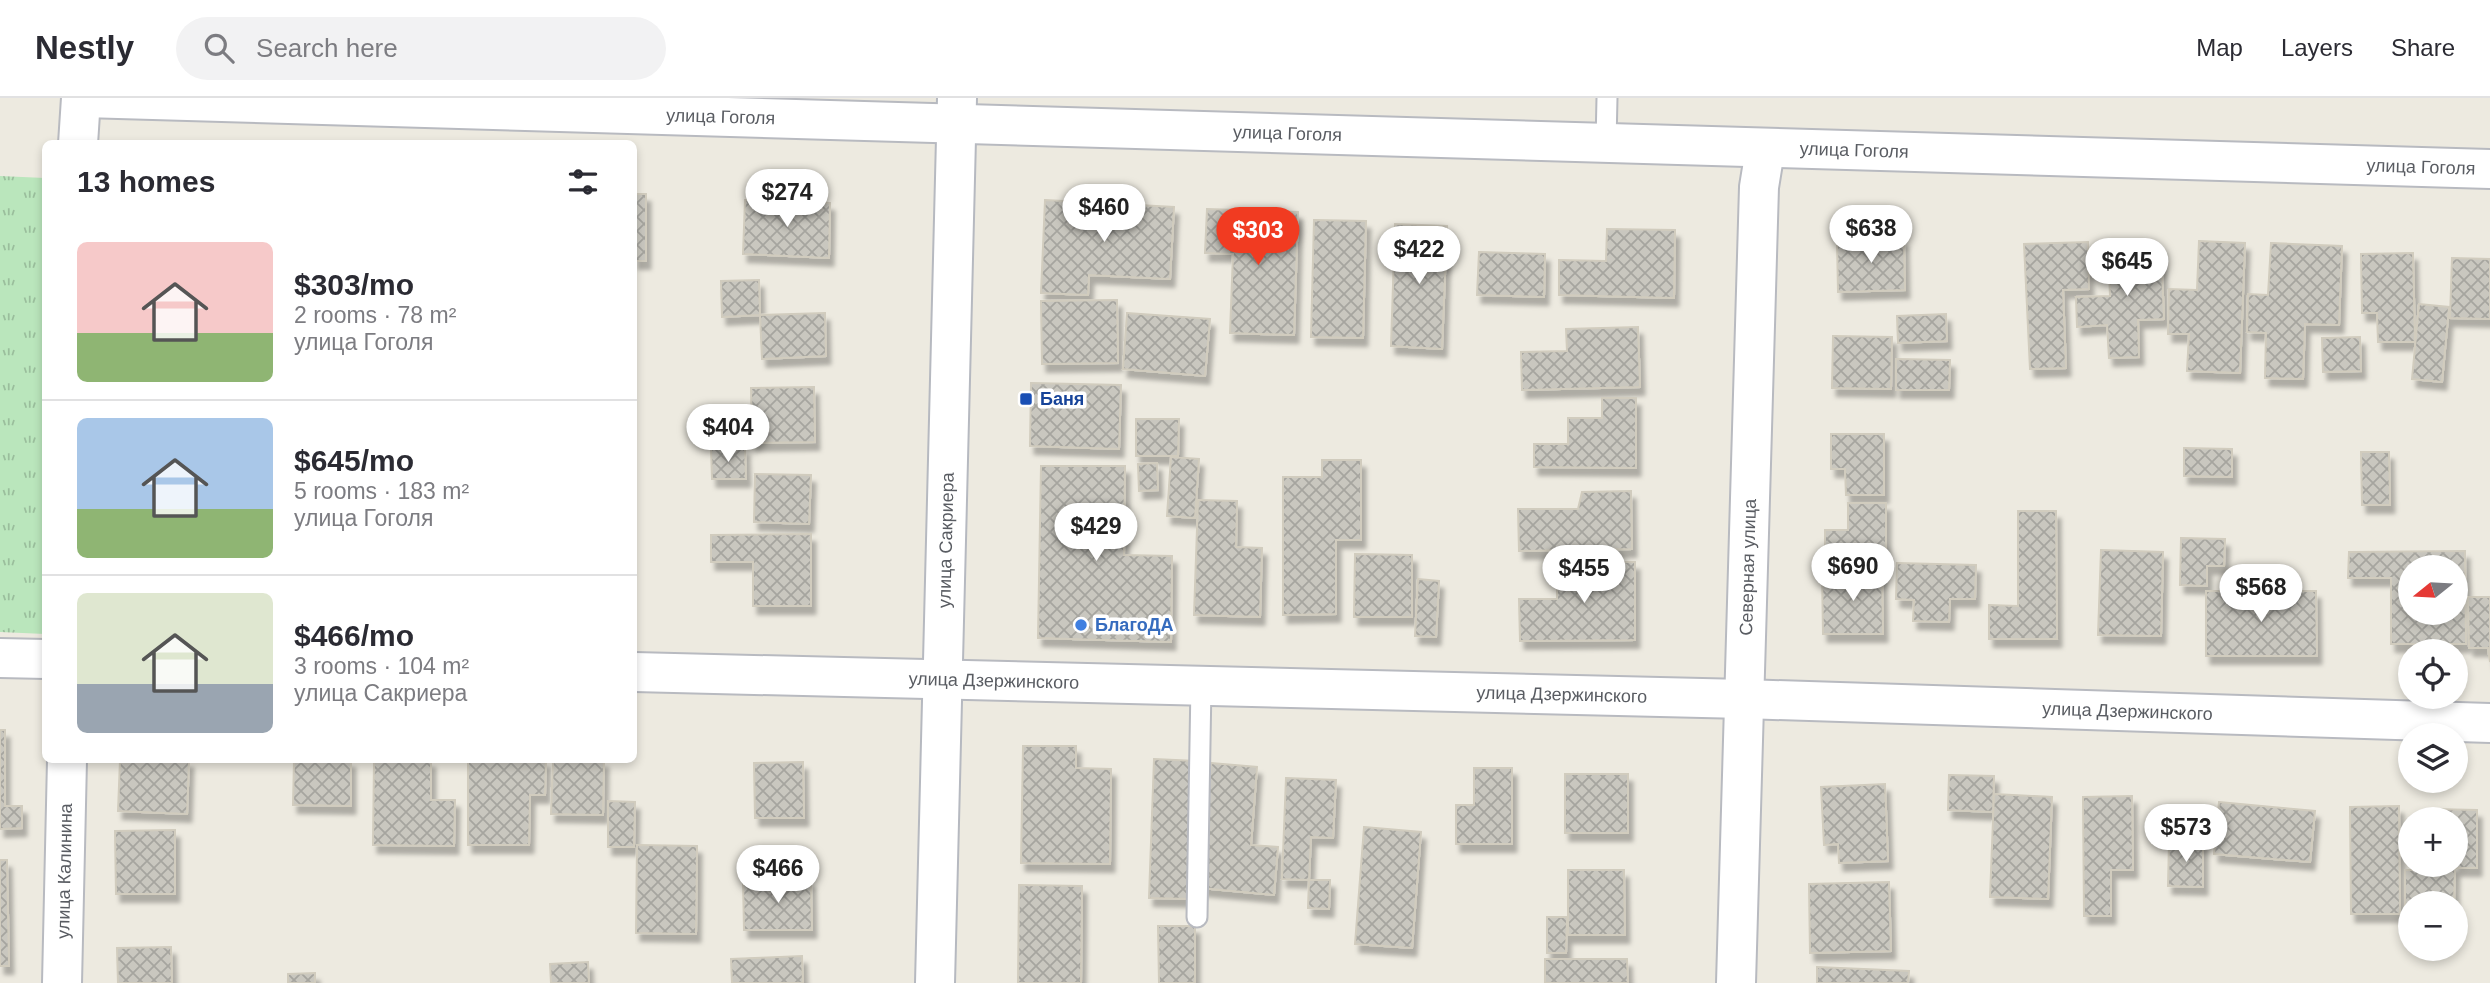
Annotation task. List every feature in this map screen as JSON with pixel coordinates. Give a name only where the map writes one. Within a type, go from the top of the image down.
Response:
[{"type":"street","name":"улица Гоголя","points":[[83,98],[957,111],[1765,150],[2490,169]]},
{"type":"street","points":[[78,140],[83,98]]},
{"type":"street","name":"улица Сакриера","points":[[935,983],[957,111]]},
{"type":"street","name":"Северная улица","points":[[1736,983],[1759,201],[1765,150]]},
{"type":"street","points":[[0,658],[42,659]]},
{"type":"street","name":"улица Дзержинского","points":[[637,672],[1744,699],[2490,723]]},
{"type":"street","name":"улица Калинина","points":[[62,983],[67,763]]},
{"type":"lane","points":[[1606,143],[1607,98]]},
{"type":"lane","points":[[1197,917],[1201,685]]},
{"type":"green space","points":[[0,176],[42,178],[42,634],[0,632]]},
{"type":"building","points":[[637,194],[646,194],[646,261],[637,261]]},
{"type":"building","points":[[745,200],[830,203],[829,258],[743,254]]},
{"type":"building","points":[[1045,200],[1174,207],[1170,279],[1089,275],[1088,295],[1041,293]]},
{"type":"building","points":[[1207,209],[1298,212],[1294,335],[1230,333],[1233,254],[1205,253]]},
{"type":"building","points":[[1314,220],[1366,221],[1363,338],[1311,337]]},
{"type":"building","points":[[1395,224],[1447,226],[1442,349],[1391,346]]},
{"type":"building","points":[[1607,229],[1675,230],[1674,298],[1559,295],[1559,260],[1606,261]]},
{"type":"building","points":[[1904,239],[1905,290],[1838,292],[1837,240]]},
{"type":"building","points":[[2199,241],[2245,243],[2240,373],[2187,371],[2189,334],[2168,334],[2169,289],[2197,290]]},
{"type":"building","points":[[2088,242],[2089,289],[2063,290],[2066,368],[2030,369],[2024,244]]},
{"type":"building","points":[[2271,243],[2342,246],[2339,325],[2305,324],[2303,379],[2265,378],[2266,333],[2247,332],[2248,294],[2268,295]]},
{"type":"building","points":[[2161,246],[2164,319],[2138,320],[2139,357],[2109,358],[2107,325],[2077,327],[2076,297],[2110,296],[2108,248]]},
{"type":"building","points":[[1479,252],[1545,254],[1544,297],[1477,295]]},
{"type":"building","points":[[2413,253],[2415,342],[2378,342],[2377,313],[2362,313],[2361,254]]},
{"type":"building","points":[[2452,258],[2490,259],[2490,319],[2450,318]]},
{"type":"building","points":[[759,280],[760,315],[722,317],[721,281]]},
{"type":"building","points":[[1117,300],[1118,363],[1042,364],[1041,301]]},
{"type":"building","points":[[2419,304],[2449,307],[2442,382],[2412,379]]},
{"type":"building","points":[[825,313],[826,356],[762,359],[760,315]]},
{"type":"building","points":[[1127,313],[1210,319],[1205,376],[1123,369]]},
{"type":"building","points":[[1946,314],[1947,341],[1898,343],[1897,316]]},
{"type":"building","points":[[1638,327],[1640,387],[1522,390],[1521,352],[1567,351],[1566,329]]},
{"type":"building","points":[[1833,336],[1892,337],[1891,389],[1832,388]]},
{"type":"building","points":[[2360,337],[2361,371],[2323,372],[2322,338]]},
{"type":"building","points":[[1896,359],[1950,360],[1949,390],[1896,390]]},
{"type":"building","points":[[1031,383],[1121,385],[1119,449],[1030,446]]},
{"type":"building","points":[[814,387],[815,442],[752,443],[751,388]]},
{"type":"building","points":[[1602,398],[1636,398],[1636,468],[1534,467],[1534,444],[1568,444],[1568,418],[1602,418]]},
{"type":"building","points":[[1136,419],[1179,419],[1178,456],[1136,456]]},
{"type":"building","points":[[1831,434],[1884,434],[1884,495],[1846,495],[1845,469],[1831,469]]},
{"type":"building","points":[[711,448],[745,448],[746,479],[712,479]]},
{"type":"building","points":[[2184,448],[2232,449],[2232,477],[2184,476]]},
{"type":"building","points":[[2361,452],[2389,452],[2390,505],[2362,505]]},
{"type":"building","points":[[1171,457],[1199,459],[1195,518],[1167,516]]},
{"type":"building","points":[[1322,460],[1361,460],[1361,540],[1336,540],[1336,614],[1283,615],[1283,477],[1322,477]]},
{"type":"building","points":[[1157,463],[1158,490],[1139,491],[1138,464]]},
{"type":"building","points":[[1041,466],[1125,466],[1124,555],[1172,556],[1171,642],[1038,638]]},
{"type":"building","points":[[755,474],[811,475],[809,524],[754,522]]},
{"type":"building","points":[[1631,491],[1632,549],[1519,551],[1518,509],[1578,509],[1582,492]]},
{"type":"building","points":[[1198,500],[1237,501],[1236,547],[1262,548],[1260,617],[1194,615]]},
{"type":"building","points":[[1848,503],[1886,503],[1886,563],[1825,563],[1825,530],[1848,530]]},
{"type":"building","points":[[2018,511],[2056,511],[2057,639],[1989,639],[1989,605],[2018,606]]},
{"type":"building","points":[[811,534],[811,606],[753,606],[753,562],[711,562],[711,535]]},
{"type":"building","points":[[2181,538],[2225,539],[2224,566],[2207,566],[2207,586],[2180,585]]},
{"type":"building","points":[[2101,550],[2163,552],[2161,636],[2098,635]]},
{"type":"building","points":[[2465,551],[2465,555],[2398,555],[2398,625],[2466,625],[2466,639],[2398,639],[2398,644],[2391,644],[2391,578],[2348,578],[2349,552]]},
{"type":"building","points":[[1355,554],[1412,555],[1412,617],[1354,617]]},
{"type":"building","points":[[1557,562],[1635,562],[1635,640],[1520,641],[1519,599],[1557,599]]},
{"type":"building","points":[[1897,563],[1976,565],[1975,599],[1950,599],[1949,622],[1913,621],[1914,600],[1896,599]]},
{"type":"building","points":[[1882,571],[1883,634],[1823,634],[1822,572]]},
{"type":"building","points":[[1418,579],[1439,581],[1436,637],[1415,636]]},
{"type":"building","points":[[2206,591],[2316,591],[2317,656],[2206,656]]},
{"type":"building","points":[[2468,597],[2490,597],[2490,662],[2488,648],[2469,648]]},
{"type":"building","points":[[0,730],[5,730],[5,806],[22,806],[22,828],[0,829]]},
{"type":"building","points":[[1023,746],[1076,746],[1076,768],[1111,769],[1110,864],[1021,863]]},
{"type":"building","points":[[1154,759],[1196,761],[1191,899],[1149,898]]},
{"type":"building","points":[[803,762],[804,818],[755,818],[754,763]]},
{"type":"building","points":[[120,763],[189,763],[187,814],[118,811]]},
{"type":"building","points":[[294,763],[351,763],[351,806],[293,805]]},
{"type":"building","points":[[374,763],[431,763],[431,800],[455,800],[454,846],[373,845]]},
{"type":"building","points":[[468,763],[546,763],[545,795],[530,795],[529,845],[468,845]]},
{"type":"building","points":[[553,763],[604,763],[603,815],[551,814]]},
{"type":"building","points":[[1211,763],[1257,767],[1251,845],[1278,847],[1274,895],[1201,888]]},
{"type":"building","points":[[1474,768],[1512,768],[1512,844],[1456,844],[1456,805],[1474,805]]},
{"type":"building","points":[[1565,774],[1628,774],[1628,833],[1565,833]]},
{"type":"building","points":[[1949,775],[1994,776],[1993,812],[1948,810]]},
{"type":"building","points":[[1286,778],[1336,780],[1333,838],[1311,837],[1309,880],[1282,879]]},
{"type":"building","points":[[1885,784],[1888,861],[1839,863],[1838,844],[1824,845],[1821,787]]},
{"type":"building","points":[[1994,794],[2052,797],[2048,899],[1990,897]]},
{"type":"building","points":[[2132,796],[2133,870],[2111,870],[2111,916],[2084,916],[2083,797]]},
{"type":"building","points":[[608,801],[635,802],[634,847],[608,847]]},
{"type":"building","points":[[2219,802],[2315,811],[2310,862],[2214,854]]},
{"type":"building","points":[[2399,806],[2398,914],[2351,914],[2350,807]]},
{"type":"building","points":[[2468,810],[2477,810],[2477,868],[2468,868]]},
{"type":"building","points":[[1364,827],[1421,832],[1412,948],[1355,944]]},
{"type":"building","points":[[175,830],[175,894],[116,894],[115,831]]},
{"type":"building","points":[[2169,841],[2203,841],[2203,887],[2168,886]]},
{"type":"building","points":[[637,845],[697,846],[696,934],[636,933]]},
{"type":"building","points":[[0,860],[7,860],[9,966],[0,966]]},
{"type":"building","points":[[1568,870],[1624,870],[1625,935],[1568,935]]},
{"type":"building","points":[[2405,877],[2455,877],[2454,891],[2405,891]]},
{"type":"building","points":[[743,880],[811,880],[812,930],[744,930]]},
{"type":"building","points":[[1309,880],[1330,880],[1329,909],[1308,908]]},
{"type":"building","points":[[1889,882],[1891,951],[1810,953],[1809,884]]},
{"type":"building","points":[[1019,885],[1082,886],[1081,983],[1018,983]]},
{"type":"building","points":[[1547,917],[1567,917],[1566,953],[1547,953]]},
{"type":"building","points":[[1158,926],[1195,926],[1195,983],[1159,983]]},
{"type":"building","points":[[171,947],[172,983],[118,983],[117,948]]},
{"type":"building","points":[[802,956],[803,983],[732,983],[731,959]]},
{"type":"building","points":[[1545,959],[1627,959],[1628,983],[1545,983]]},
{"type":"building","points":[[588,962],[589,983],[551,983],[550,964]]},
{"type":"building","points":[[1817,967],[1909,971],[1908,983],[1817,983]]},
{"type":"building","points":[[315,973],[315,983],[288,983],[288,974]]},
{"type":"place","name":"Баня","points":[[1026,399]]},
{"type":"place","name":"БлагоДА","points":[[1081,625]]}]
